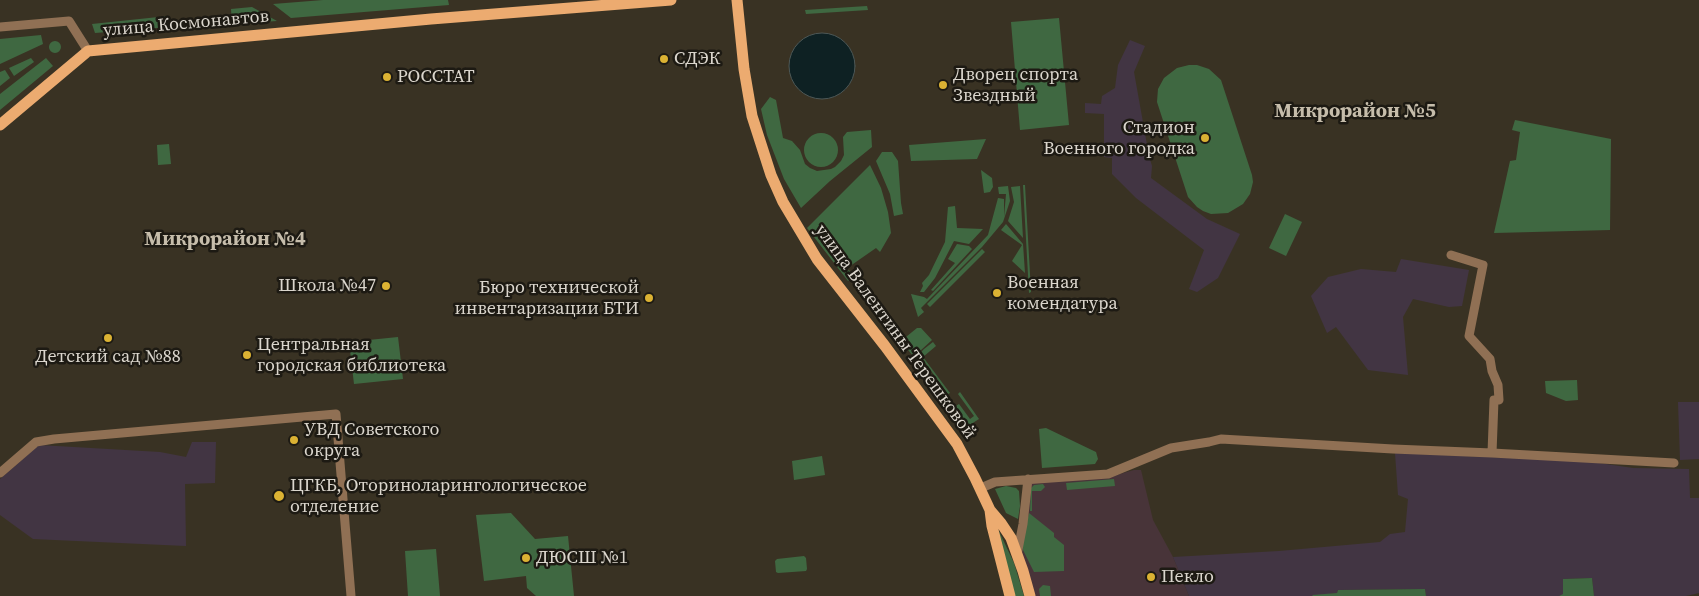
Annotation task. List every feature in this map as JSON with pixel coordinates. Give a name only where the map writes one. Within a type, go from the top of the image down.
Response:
[{"type":"main road","name":"улица Космонавтов","points":[[0,125],[88,51],[431,19],[671,0]]},
{"type":"main road","name":"улица Валентины Терешковой","points":[[738,0],[744,69],[752,116],[771,175],[783,202],[816,260],[938,416],[957,444],[981,488],[990,510],[992,526],[1010,596]]},
{"type":"main road","name":"улица Валентины Терешковой","points":[[990,510],[1011,538],[1030,596]]},
{"type":"street","points":[[0,28],[69,21],[88,51]]},
{"type":"street","points":[[1451,255],[1483,265],[1470,336],[1490,360],[1498,385],[1499,400],[1494,400],[1492,453]]},
{"type":"street","points":[[0,473],[36,442],[336,414],[351,596]]},
{"type":"street","points":[[981,488],[995,482],[1108,474],[1171,448],[1209,442],[1221,438],[1393,450],[1492,453],[1674,463]]},
{"type":"street","points":[[1017,555],[1028,479]]},
{"type":"street","points":[[1011,481],[1022,485],[1026,493]]},
{"type":"shaded area","points":[[822,33],[835,36],[845,43],[852,53],[855,66],[852,79],[845,89],[835,96],[822,99],[809,96],[799,89],[792,79],[789,66],[792,53],[799,43],[809,36]]},
{"type":"shaded area","points":[[1130,40],[1145,46],[1134,72],[1152,166],[1151,178],[1207,219],[1240,234],[1218,278],[1197,292],[1189,289],[1204,250],[1136,198],[1112,174],[1112,158],[1104,157],[1104,114],[1085,113],[1085,103],[1101,104],[1102,96],[1115,88],[1118,65]]},
{"type":"shaded area","points":[[1401,259],[1469,270],[1462,306],[1449,307],[1413,299],[1403,317],[1408,375],[1368,370],[1336,327],[1327,333],[1311,296],[1328,277],[1361,269],[1396,272]]},
{"type":"shaded area","points":[[1678,402],[1699,402],[1699,459],[1680,460]]},
{"type":"shaded area","points":[[192,442],[216,442],[215,483],[185,484],[186,546],[33,539],[0,515],[0,479],[39,445],[160,452],[186,457]]},
{"type":"shaded area","points":[[1395,453],[1585,461],[1633,468],[1689,469],[1690,498],[1699,498],[1699,593],[1686,596],[1594,596],[1592,578],[1563,579],[1563,595],[1559,596],[1426,596],[1425,589],[1338,590],[1337,593],[1313,596],[1189,596],[1173,557],[1279,551],[1380,542],[1390,534],[1405,532],[1408,499],[1398,495]]},
{"type":"shaded area","points":[[1141,470],[1153,520],[1173,557],[1189,596],[1035,596],[1021,553],[1030,481],[1109,477]]},
{"type":"green space","points":[[323,0],[448,0],[449,5],[291,18],[273,4]]},
{"type":"green space","points":[[867,6],[868,10],[806,14],[805,10]]},
{"type":"green space","points":[[252,7],[277,21],[232,24],[231,9]]},
{"type":"green space","points":[[168,16],[168,27],[95,33],[92,24]]},
{"type":"green space","points":[[1059,18],[1069,125],[1020,130],[1011,22]]},
{"type":"green space","points":[[41,35],[43,44],[0,64],[0,39]]},
{"type":"green space","points":[[53,41],[57,41],[61,47],[57,53],[53,53],[49,49],[49,45]]},
{"type":"green space","points":[[31,58],[34,62],[14,76],[9,68]]},
{"type":"green space","points":[[46,58],[53,66],[0,110],[0,94]]},
{"type":"green space","name":"Стадион Военного городка","points":[[1197,65],[1209,69],[1221,80],[1252,175],[1253,182],[1250,194],[1243,204],[1228,213],[1211,214],[1203,211],[1188,197],[1157,102],[1158,89],[1164,78],[1177,68]]},
{"type":"green space","points":[[5,70],[10,78],[0,86],[0,72]]},
{"type":"green space","points":[[770,97],[776,100],[783,138],[792,141],[800,150],[805,164],[817,171],[831,169],[841,161],[844,155],[843,137],[847,132],[871,130],[872,147],[830,181],[801,208],[784,179],[767,135],[761,109]]},
{"type":"green space","points":[[1515,120],[1611,139],[1610,230],[1494,233],[1510,161],[1516,160],[1520,132],[1512,130]]},
{"type":"green space","points":[[821,133],[833,138],[838,150],[833,162],[821,167],[809,162],[804,150],[809,138]]},
{"type":"green space","points":[[986,139],[977,159],[911,161],[909,145]]},
{"type":"green space","points":[[169,144],[171,164],[158,165],[157,145]]},
{"type":"green space","points":[[882,152],[892,152],[898,161],[903,214],[894,216],[890,194],[876,161]]},
{"type":"green space","points":[[870,165],[881,188],[888,212],[891,233],[880,252],[876,248],[843,271],[844,273],[849,270],[854,277],[848,281],[807,228]]},
{"type":"green space","points":[[981,170],[992,178],[993,187],[990,192],[984,193]]},
{"type":"green space","points":[[1023,185],[1025,185],[1031,292],[1029,293]]},
{"type":"green space","points":[[1008,186],[1010,201],[1003,222],[982,247],[921,308],[924,312],[918,317],[911,294],[927,299],[988,235],[998,198],[1004,199],[1004,217],[1006,194],[999,194],[998,187]]},
{"type":"green space","points":[[1020,186],[1023,238],[1008,221],[1014,202],[1011,187]]},
{"type":"green space","points":[[955,206],[957,228],[983,229],[969,244],[954,241],[935,278],[924,292],[920,292],[923,286],[922,283],[929,275],[945,242],[948,207]]},
{"type":"green space","points":[[1285,214],[1302,222],[1286,256],[1269,248]]},
{"type":"green space","points":[[1006,224],[1023,244],[1025,273],[1012,261],[1022,245],[1001,230]]},
{"type":"green space","points":[[957,244],[969,246],[972,249],[933,291],[931,290],[955,263],[948,259]]},
{"type":"green space","points":[[982,249],[985,252],[930,307],[927,304]]},
{"type":"green space","points":[[917,328],[921,328],[932,340],[920,351],[921,360],[953,403],[951,404],[901,341]]},
{"type":"green space","points":[[398,337],[403,379],[354,384],[349,342]]},
{"type":"green space","points":[[933,342],[936,346],[923,357],[950,393],[948,394],[921,357],[921,352]]},
{"type":"green space","points":[[1577,380],[1578,400],[1566,401],[1546,393],[1545,381]]},
{"type":"green space","points":[[960,392],[979,419],[968,426],[954,407],[959,404],[970,419],[974,416],[958,394]]},
{"type":"green space","points":[[1046,428],[1096,452],[1098,459],[1095,464],[1042,468],[1039,429]]},
{"type":"green space","points":[[822,456],[825,475],[794,480],[792,461]]},
{"type":"green space","points":[[1114,479],[1115,486],[1067,490],[1066,483]]},
{"type":"green space","points":[[1043,484],[1045,487],[1041,491],[1032,491],[1032,511],[1030,511],[1031,488],[1034,485]]},
{"type":"green space","points":[[1006,486],[1016,488],[1019,491],[1020,506],[1018,519],[1006,513],[995,489]]},
{"type":"green space","name":"ДЮСШ №1","points":[[511,513],[535,539],[568,536],[574,596],[536,596],[527,588],[526,576],[484,581],[476,515]]},
{"type":"green space","points":[[1029,513],[1054,533],[1054,537],[1064,545],[1064,571],[1034,572],[1023,550],[1023,539]]},
{"type":"green space","points":[[996,525],[1014,563],[1024,596],[1013,596]]},
{"type":"green space","points":[[436,549],[440,596],[408,596],[405,551]]},
{"type":"green space","points":[[804,556],[806,558],[806,571],[776,572],[775,561],[777,559]]},
{"type":"green space","points":[[1592,578],[1594,596],[1559,596],[1563,594],[1563,579]]},
{"type":"green space","points":[[1043,585],[1050,586],[1051,596],[1040,596],[1039,589]]},
{"type":"green space","points":[[1425,589],[1426,596],[1312,595],[1337,593],[1338,590]]},
{"type":"place","name":"СДЭК","points":[[664,59]]},
{"type":"place","name":"РОССТАТ","points":[[387,77]]},
{"type":"place","name":"Дворец спорта Звездный","points":[[943,85]]},
{"type":"place","name":"Стадион Военного городка","points":[[1205,138]]},
{"type":"place","name":"Школа №47","points":[[386,286]]},
{"type":"place","name":"Военная комендатура","points":[[997,293]]},
{"type":"place","name":"Бюро технической инвентаризации БТИ","points":[[649,298]]},
{"type":"place","name":"Детский сад №88","points":[[108,338]]},
{"type":"place","name":"Центральная городская библиотека","points":[[247,355]]},
{"type":"place","name":"УВД Советского округа","points":[[294,440]]},
{"type":"place","name":"ЦГКБ, Оториноларингологическое отделение","points":[[279,496]]},
{"type":"place","name":"ДЮСШ №1","points":[[526,558]]},
{"type":"place","name":"Пекло","points":[[1151,577]]},
{"type":"district","name":"Микрорайон №5","points":[[1355,112]]},
{"type":"district","name":"Микрорайон №4","points":[[225,240]]}]
